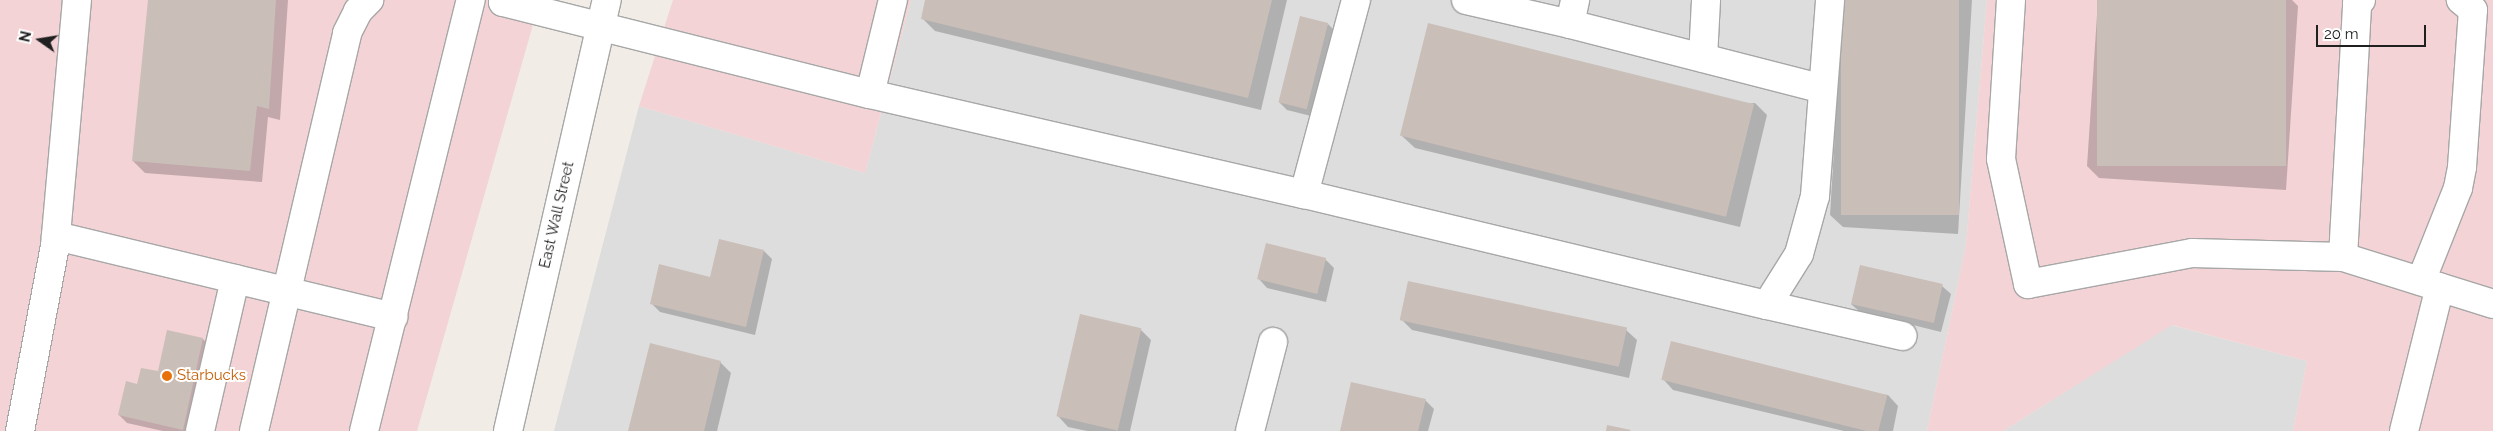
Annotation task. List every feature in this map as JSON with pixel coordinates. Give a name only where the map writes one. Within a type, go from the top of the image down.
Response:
[{"type":"street","points":[[24,430],[56,236],[77,0]]},
{"type":"street","points":[[254,431],[347,33],[358,11],[369,0]]},
{"type":"street","points":[[364,431],[471,0]]},
{"type":"street","name":"East Wall Street","points":[[508,431],[607,0]]},
{"type":"street","points":[[870,94],[893,0]]},
{"type":"street","points":[[1304,194],[1356,0]]},
{"type":"street","points":[[1466,0],[1573,12],[1703,58],[1823,89]]},
{"type":"street","points":[[1703,58],[1706,0]]},
{"type":"street","points":[[1768,305],[1799,254],[1815,196],[1830,0]]},
{"type":"street","points":[[2011,0],[2001,159],[2028,284],[2192,253],[2344,257],[2493,304]]},
{"type":"street","points":[[2344,257],[2357,3],[2360,0]]},
{"type":"street","points":[[2404,431],[2430,284],[2462,168],[2473,10],[2461,0]]},
{"type":"street","points":[[499,1],[870,94],[1304,194],[1902,336]]},
{"type":"street","points":[[56,236],[393,317]]},
{"type":"street","points":[[200,431],[235,279]]},
{"type":"street","points":[[1250,431],[1273,342]]},
{"type":"shaded area","points":[[0,0],[540,0],[417,431],[0,431]]},
{"type":"shaded area","points":[[673,0],[911,0],[865,173],[639,106]]},
{"type":"shaded area","points":[[911,0],[1987,0],[1966,245],[1927,431],[554,431],[639,106],[865,173]]},
{"type":"shaded area","points":[[1987,0],[2493,0],[2493,431],[2293,431],[2307,361],[2172,325],[2003,431],[1927,431],[1966,245]]},
{"type":"shaded area","points":[[2171,325],[2307,361],[2293,431],[2003,431]]},
{"type":"building","points":[[148,0],[276,0],[269,109],[257,106],[250,171],[132,161]]},
{"type":"building","points":[[925,0],[1272,0],[1248,98],[921,19]]},
{"type":"building","points":[[1841,0],[1959,0],[1959,215],[1841,215]]},
{"type":"building","points":[[2097,0],[2286,0],[2286,166],[2097,166]]},
{"type":"building","points":[[1300,16],[1328,23],[1307,109],[1278,102]]},
{"type":"building","points":[[1428,23],[1754,104],[1726,217],[1400,136]]},
{"type":"building","points":[[719,239],[764,250],[746,327],[650,304],[659,264],[710,277]]},
{"type":"building","points":[[1266,243],[1326,258],[1317,294],[1257,279]]},
{"type":"building","points":[[1860,265],[1943,284],[1934,323],[1851,304]]},
{"type":"building","points":[[1408,281],[1627,328],[1619,367],[1400,320]]},
{"type":"building","points":[[1080,314],[1141,328],[1118,430],[1056,416]]},
{"type":"building","name":"Starbucks","points":[[167,330],[203,338],[183,430],[118,415],[126,381],[137,384],[141,368],[158,371]]},
{"type":"building","points":[[1671,341],[1887,395],[1878,431],[1867,431],[1661,380]]},
{"type":"building","points":[[650,343],[721,361],[704,431],[628,431]]},
{"type":"building","points":[[1351,382],[1426,399],[1418,431],[1340,431]]},
{"type":"building","points":[[1607,425],[1631,430],[1606,431]]},
{"type":"place","name":"Starbucks","points":[[167,376]]}]
